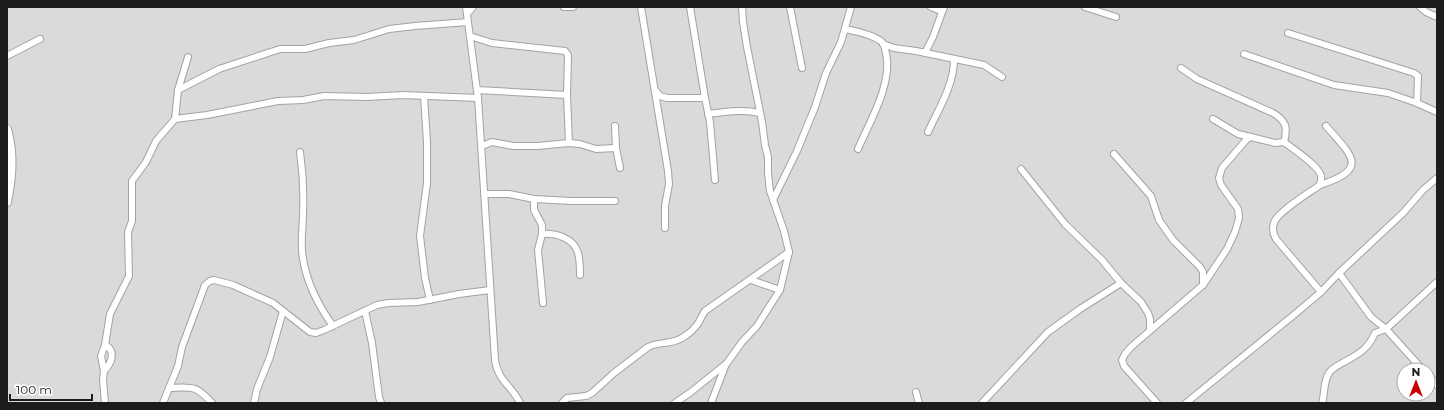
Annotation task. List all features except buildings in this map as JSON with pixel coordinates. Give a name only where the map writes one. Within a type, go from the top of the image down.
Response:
[{"type":"street","points":[[466,7],[478,98],[482,146],[496,368],[499,375],[520,403]]},
{"type":"street","points":[[466,14],[473,7]]},
{"type":"street","points":[[564,7],[573,7]]},
{"type":"street","points":[[641,7],[668,171],[669,184],[665,206],[665,228]]},
{"type":"street","points":[[690,7],[708,114],[715,180]]},
{"type":"street","points":[[711,403],[727,363],[742,342],[757,326],[780,290],[788,252],[784,231],[773,200],[769,182],[768,156],[764,145],[760,113],[743,22],[742,7]]},
{"type":"street","points":[[783,7],[789,7],[802,68]]},
{"type":"street","points":[[773,200],[797,151],[815,107],[826,73],[841,42],[851,7]]},
{"type":"street","points":[[925,53],[933,37],[943,9],[931,7]]},
{"type":"street","points":[[1085,7],[1116,17]]},
{"type":"street","points":[[1420,7],[1437,18]]},
{"type":"street","points":[[178,90],[219,69],[280,49],[305,49],[329,43],[354,40],[389,29],[468,22]]},
{"type":"street","points":[[845,29],[856,31],[894,48],[984,65],[1002,77]]},
{"type":"street","points":[[1288,33],[1414,73],[1418,76],[1417,103]]},
{"type":"street","points":[[470,36],[492,43],[565,52],[568,55],[570,143]]},
{"type":"street","points":[[7,56],[40,39]]},
{"type":"street","points":[[858,149],[881,98],[888,72],[888,61],[884,44]]},
{"type":"street","points":[[1244,54],[1334,85],[1388,93],[1437,112]]},
{"type":"street","points":[[106,403],[103,380],[104,371],[101,356],[105,345],[110,314],[129,276],[128,232],[132,221],[132,181],[146,162],[156,142],[175,119],[178,90],[188,57]]},
{"type":"street","points":[[928,132],[949,87],[954,70],[954,60]]},
{"type":"street","points":[[1181,68],[1197,79],[1284,119],[1286,127],[1284,142]]},
{"type":"street","points":[[654,88],[660,96],[666,98],[705,98]]},
{"type":"street","points":[[477,90],[568,95]]},
{"type":"street","points":[[175,119],[278,101],[324,96],[367,97],[403,95],[478,98]]},
{"type":"street","points":[[424,96],[427,142],[427,183],[420,236],[425,278],[430,300]]},
{"type":"street","points":[[708,114],[730,111],[760,113]]},
{"type":"street","points":[[1213,119],[1238,134],[1275,143],[1284,142],[1303,156],[1320,173],[1320,185]]},
{"type":"street","points":[[615,126],[616,148],[620,168]]},
{"type":"street","points":[[1321,292],[1276,239],[1273,233],[1274,222],[1278,216],[1320,185],[1345,175],[1349,170],[1353,161],[1350,153],[1326,126]]},
{"type":"street","points":[[7,129],[12,169],[7,202]]},
{"type":"street","points":[[1157,403],[1124,366],[1122,360],[1131,347],[1203,285],[1227,249],[1235,232],[1239,218],[1238,209],[1220,186],[1219,178],[1222,168],[1246,140],[1251,137]]},
{"type":"street","points":[[482,146],[492,142],[513,146],[537,146],[570,143],[580,144],[596,149],[616,148]]},
{"type":"street","points":[[300,152],[304,176],[302,258],[307,278],[314,295],[333,326]]},
{"type":"street","points":[[1114,154],[1151,196],[1159,220],[1168,234],[1200,267],[1203,272],[1203,285]]},
{"type":"street","points":[[1021,169],[1065,224],[1102,260],[1141,302],[1150,319],[1150,330]]},
{"type":"street","points":[[1186,403],[1321,292],[1403,213],[1423,190],[1437,178]]},
{"type":"street","points":[[484,194],[509,194],[534,199],[615,201]]},
{"type":"street","points":[[534,199],[534,210],[542,225],[542,234],[538,250],[543,303]]},
{"type":"street","points":[[542,234],[550,233],[570,240],[578,252],[580,275]]},
{"type":"street","points":[[562,403],[567,398],[586,396],[592,393],[614,373],[648,347],[654,344],[678,340],[690,332],[697,325],[705,311],[751,280],[788,252]]},
{"type":"street","points":[[1339,273],[1371,317],[1386,329],[1416,362]]},
{"type":"street","points":[[163,403],[178,366],[185,338],[207,283],[214,280],[233,285],[273,303],[310,332],[320,331],[333,326],[377,305],[418,302],[490,290]]},
{"type":"street","points":[[751,280],[780,290]]},
{"type":"street","points":[[1375,333],[1386,329],[1437,282]]},
{"type":"street","points":[[982,403],[1048,332],[1080,309],[1122,283]]},
{"type":"street","points":[[254,403],[257,389],[270,357],[283,311]]},
{"type":"street","points":[[366,311],[381,403]]},
{"type":"street","points":[[1322,403],[1325,381],[1328,373],[1333,368],[1356,356],[1370,344],[1375,333],[1371,317]]},
{"type":"street","points":[[104,371],[112,360],[110,350],[108,346],[105,345]]},
{"type":"street","points":[[675,403],[727,363]]},
{"type":"street","points":[[169,388],[192,387],[197,389],[212,403]]},
{"type":"street","points":[[916,392],[919,403]]},
{"type":"shaded area","points":[[7,7],[1437,7],[1437,403],[7,403]]}]
